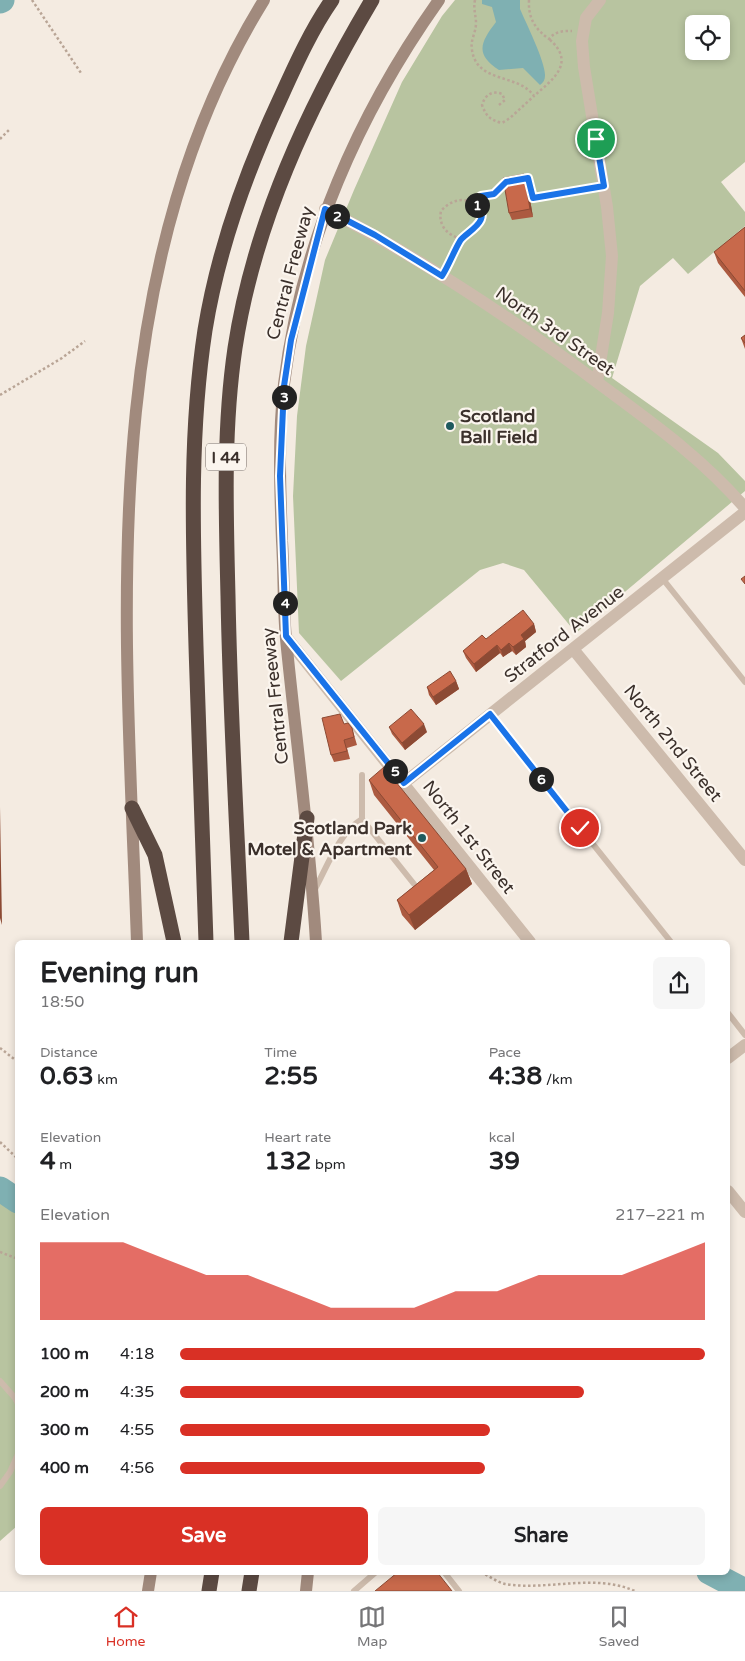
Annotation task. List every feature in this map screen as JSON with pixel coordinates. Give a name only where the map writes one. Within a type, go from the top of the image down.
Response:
[{"type":"highway","name":"I 44","points":[[206,940],[193,540],[192,456],[198,380],[206,327],[220,260],[241,194],[263,134],[292,73],[332,0]]},
{"type":"highway","name":"Central Freeway","points":[[242,940],[229,667],[226,491],[228,408],[236,346],[246,293],[285,169],[318,94],[372,0]]},
{"type":"highway","points":[[132,808],[155,855],[174,940]]},
{"type":"highway","points":[[291,940],[307,818]]},
{"type":"highway","points":[[209,1591],[212,1575]]},
{"type":"highway","points":[[249,1591],[252,1575]]},
{"type":"main road","points":[[137,940],[126,668],[132,456],[141,358],[149,310],[177,198],[199,136],[225,72],[264,0]]},
{"type":"main road","name":"Central Freeway","points":[[316,940],[307,818],[286,636],[280,476],[284,386],[291,340],[325,209],[361,126],[409,42],[439,0]]},
{"type":"main road","points":[[148,1591],[151,1575]]},
{"type":"main road","points":[[306,1591],[308,1575]]},
{"type":"street","points":[[597,382],[608,313],[612,256],[604,186],[584,67],[583,35],[586,18],[600,0]]},
{"type":"street","name":"North 3rd Street","points":[[325,209],[375,235],[442,276],[547,345],[692,453],[745,508]]},
{"type":"street","name":"Stratford Avenue","points":[[404,783],[745,512]]},
{"type":"street","name":"North 1st Street","points":[[286,636],[528,940]]},
{"type":"street","name":"North 2nd Street","points":[[573,648],[745,860]]},
{"type":"street","points":[[730,1056],[745,1045]]},
{"type":"street","points":[[730,1193],[745,1212]]},
{"type":"lane","points":[[662,578],[745,682]]},
{"type":"lane","points":[[490,714],[669,940]]},
{"type":"lane","points":[[362,775],[362,819],[414,884]]},
{"type":"lane","points":[[313,892],[352,825],[362,819]]},
{"type":"lane","points":[[730,1016],[745,1035]]},
{"type":"lane","points":[[0,1381],[15,1397]]},
{"type":"lane","points":[[0,1486],[15,1461]]},
{"type":"lane","points":[[354,1591],[373,1575]]},
{"type":"lane","points":[[446,1575],[459,1591]]},
{"type":"path","points":[[32,0],[81,73]]},
{"type":"path","points":[[475,0],[476,22],[471,39],[474,59],[482,70],[495,78],[519,83],[529,88],[534,96]]},
{"type":"path","points":[[498,105],[505,100],[502,94],[496,92],[491,93],[484,99],[482,105],[485,114],[492,120],[502,123],[510,118],[558,74],[561,62],[558,49],[537,30],[531,20],[530,0]]},
{"type":"path","points":[[549,39],[552,35],[562,31],[583,35]]},
{"type":"path","points":[[0,140],[10,129]]},
{"type":"path","points":[[521,179],[528,178],[533,198],[604,186]]},
{"type":"path","points":[[474,202],[481,196],[494,194],[506,182],[513,180]]},
{"type":"path","points":[[442,276],[461,239],[471,233],[481,217],[480,210],[474,202],[463,198],[441,211],[440,218],[444,229],[450,236],[461,239]]},
{"type":"path","points":[[0,395],[62,358],[85,341]]},
{"type":"path","points":[[0,1048],[15,1060]]},
{"type":"path","points":[[0,1142],[15,1156]]},
{"type":"path","points":[[0,1252],[15,1258]]},
{"type":"path","points":[[487,1575],[504,1584],[529,1587],[595,1583],[622,1585],[635,1591]]},
{"type":"green space","points":[[455,0],[745,0],[745,162],[721,182],[745,212],[745,226],[688,274],[673,258],[640,286],[612,378],[718,453],[745,481],[745,491],[576,633],[524,570],[503,563],[480,570],[341,681],[299,633],[293,496],[297,416],[306,346],[325,260],[402,82],[442,16]]},
{"type":"green space","points":[[0,1189],[15,1199],[15,1528],[0,1541]]},
{"type":"water","points":[[482,0],[520,0],[520,9],[539,53],[544,70],[545,79],[540,85],[523,68],[499,70],[486,59],[482,48],[486,36],[496,22],[492,7],[482,4]]},
{"type":"building","points":[[524,174],[530,209],[509,213],[503,178]]},
{"type":"building","points":[[745,227],[745,291],[714,252]]},
{"type":"building","points":[[745,335],[745,343],[741,338]]},
{"type":"building","points":[[745,576],[745,584],[741,579]]},
{"type":"building","points":[[523,610],[534,624],[521,635],[524,639],[513,647],[509,643],[501,650],[497,645],[474,664],[463,651],[482,635],[486,639]]},
{"type":"building","points":[[450,671],[456,681],[433,697],[427,687]]},
{"type":"building","points":[[411,709],[424,724],[402,743],[389,727]]},
{"type":"building","points":[[340,714],[344,724],[348,723],[352,728],[354,737],[344,740],[347,751],[331,755],[322,718]]},
{"type":"building","points":[[384,767],[466,869],[409,915],[397,900],[438,867],[369,780]]},
{"type":"building","points":[[394,1575],[439,1575],[452,1591],[375,1591]]},
{"type":"waterway","points":[[0,1189],[15,1199]]},
{"type":"waterway","points":[[715,1575],[745,1591]]},
{"type":"place","name":"Scotland Ball Field","points":[[450,426]]},
{"type":"place","name":"Scotland Park Motel & Apartment","points":[[422,838]]},
{"type":"route","points":[[580,828],[490,714],[404,783],[286,636],[280,476],[284,386],[291,340],[325,209],[375,235],[442,276],[461,239],[471,233],[481,217],[478,205],[474,202],[481,196],[494,194],[506,182],[528,178],[533,198],[604,186],[596,139]]}]
